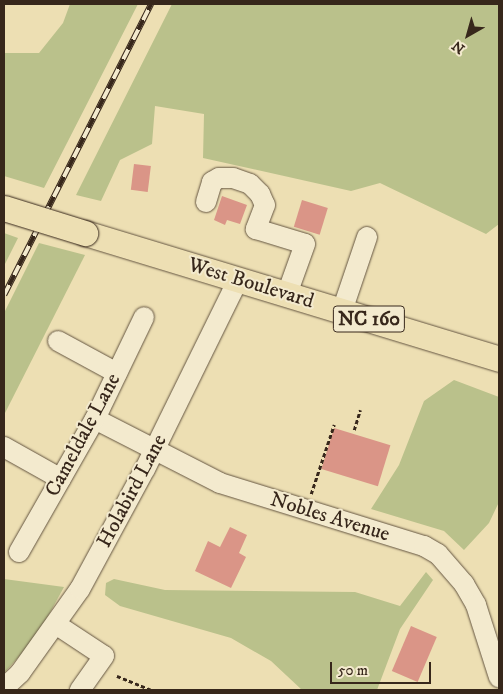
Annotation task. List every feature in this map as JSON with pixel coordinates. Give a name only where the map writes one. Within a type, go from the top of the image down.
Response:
[{"type":"main road","name":"West Boulevard","points":[[4,208],[499,359]]},
{"type":"street","points":[[206,202],[212,182],[219,178],[233,178],[250,184],[260,194],[265,205],[256,229],[304,244],[287,294]]},
{"type":"street","points":[[342,311],[367,237]]},
{"type":"street","name":"Holabird Lane","points":[[4,688],[20,673],[57,625],[80,589],[155,448],[238,280]]},
{"type":"street","name":"Cameldale Lane","points":[[18,552],[95,419],[144,317]]},
{"type":"street","points":[[58,341],[118,372]]},
{"type":"street","name":"Nobles Avenue","points":[[95,419],[155,448],[220,483],[424,546],[438,554],[464,584],[476,605],[499,677]]},
{"type":"street","points":[[4,447],[61,479]]},
{"type":"street","points":[[57,625],[104,656],[80,690]]},
{"type":"path","points":[[354,430],[360,410]]},
{"type":"path","points":[[311,494],[334,425]]},
{"type":"path","points":[[117,676],[151,690]]},
{"type":"green space","points":[[70,4],[138,4],[44,188],[4,176],[4,53],[39,53],[63,23]]},
{"type":"green space","points":[[172,4],[499,4],[499,224],[486,234],[380,183],[351,191],[203,158],[204,114],[155,106],[152,144],[120,160],[101,201],[76,195]]},
{"type":"green space","points":[[4,233],[18,238],[4,266]]},
{"type":"green space","points":[[39,243],[85,255],[4,415],[4,313]]},
{"type":"green space","points":[[454,380],[499,397],[499,502],[489,523],[464,550],[444,531],[371,509],[399,465],[424,401]]},
{"type":"green space","points":[[426,572],[433,580],[400,629],[377,690],[302,690],[271,661],[231,638],[120,606],[105,595],[106,583],[114,579],[165,590],[355,592],[400,606]]},
{"type":"green space","points":[[4,579],[64,587],[36,638],[4,673]]},
{"type":"building","points":[[134,164],[151,166],[148,192],[131,190]]},
{"type":"building","points":[[222,196],[247,205],[240,224],[227,220],[225,225],[214,220]]},
{"type":"building","points":[[302,200],[328,208],[320,235],[294,227]]},
{"type":"building","points":[[334,428],[390,445],[378,486],[321,469]]},
{"type":"building","points":[[230,527],[247,535],[239,553],[246,557],[231,588],[195,571],[208,541],[220,547]]},
{"type":"building","points":[[411,626],[437,637],[418,682],[392,671]]},
{"type":"railway","points":[[4,295],[151,4]]}]
